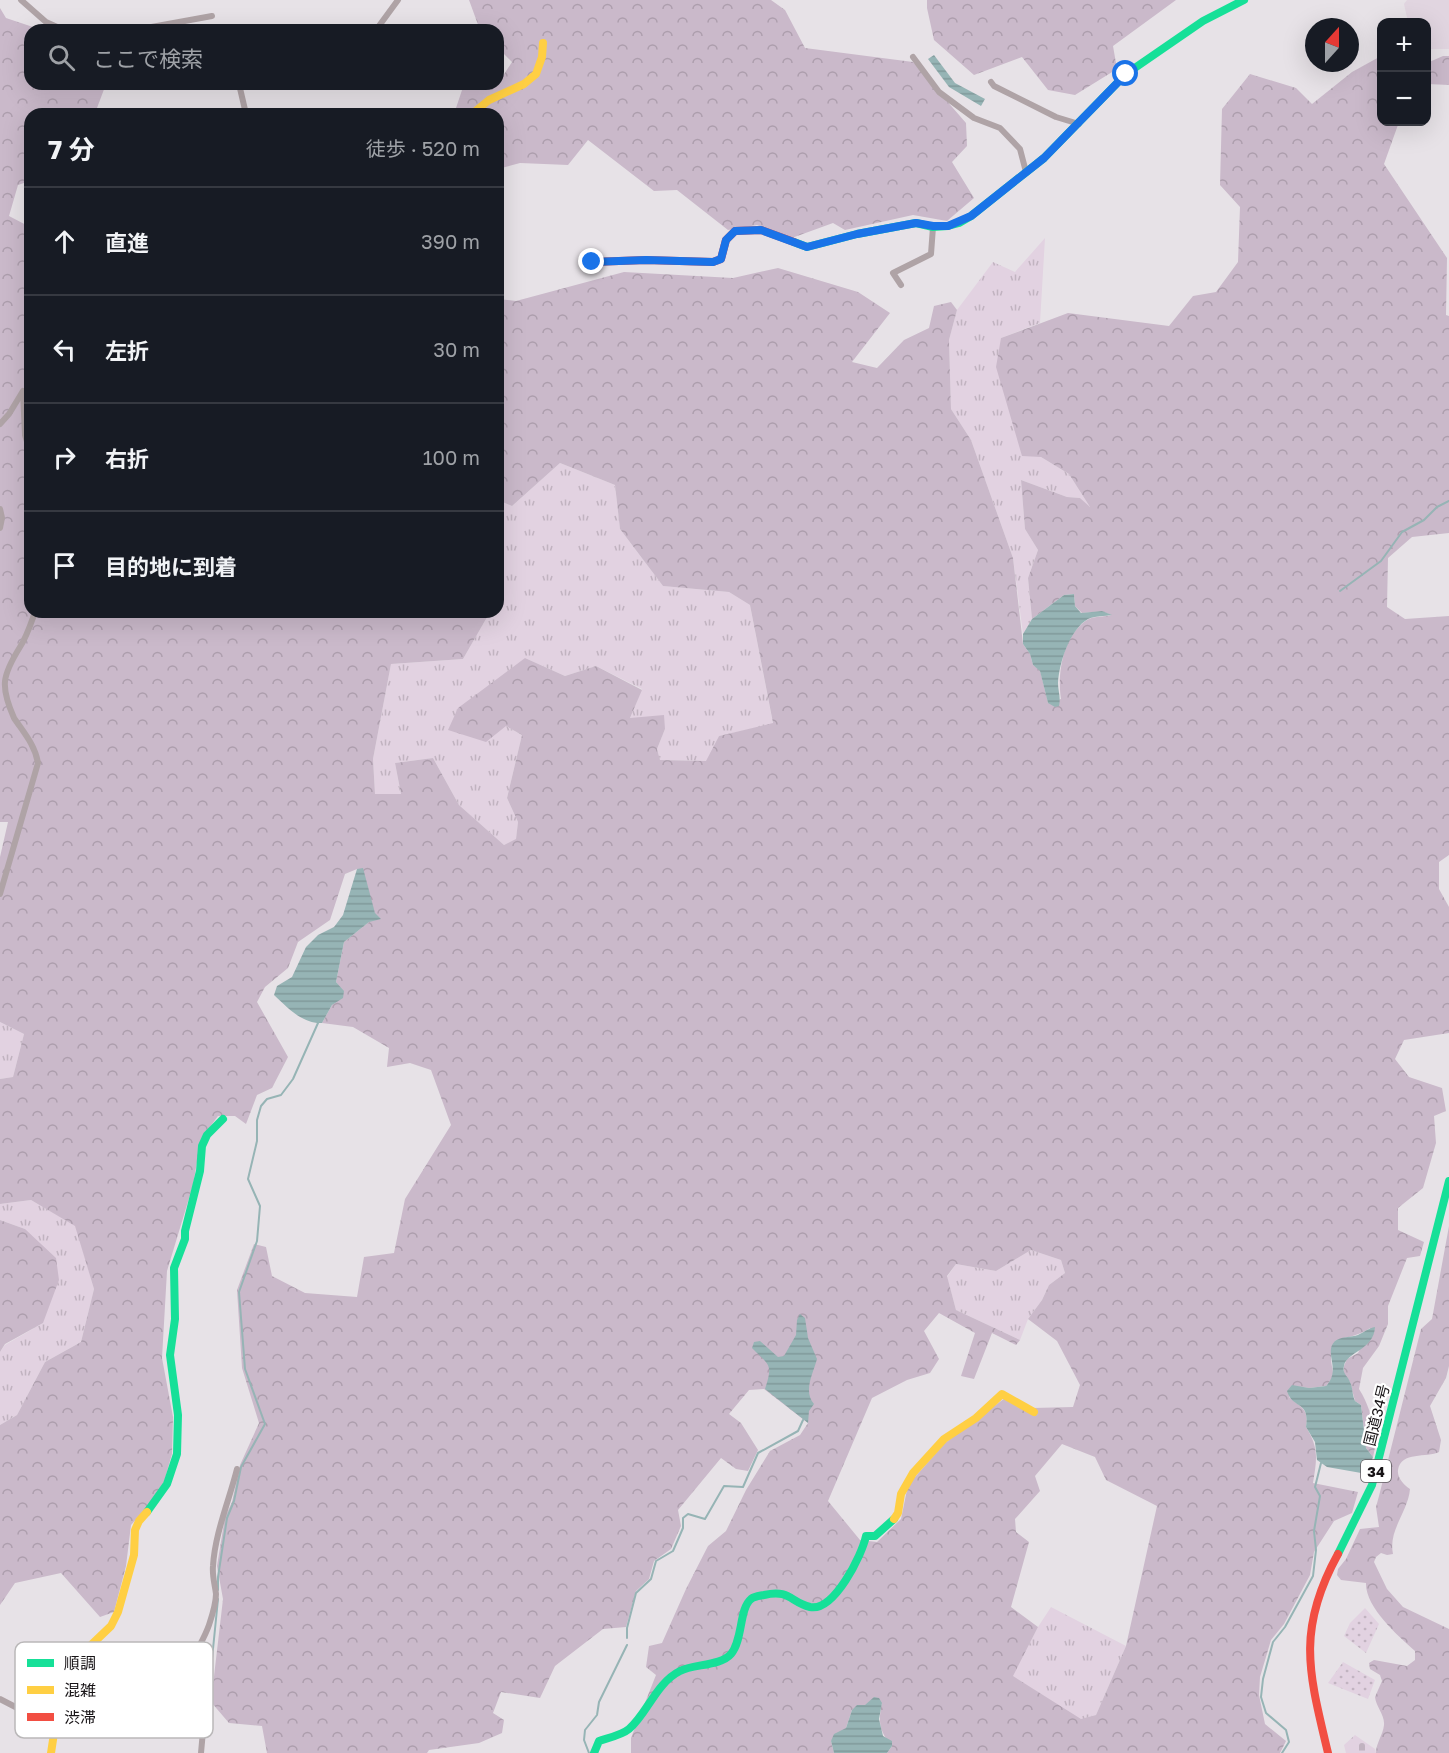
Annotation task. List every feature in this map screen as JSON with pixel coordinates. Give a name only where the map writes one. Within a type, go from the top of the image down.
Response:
[{"type":"main road","points":[[592,262],[646,260],[713,262],[721,259],[726,240],[735,231],[761,230],[807,247],[857,234],[916,223],[948,226],[959,223],[1044,158],[1126,74],[1203,21],[1244,0]]},
{"type":"main road","points":[[479,108],[537,75],[543,60],[543,43]]},
{"type":"main road","points":[[96,1642],[111,1626],[118,1612],[134,1555],[135,1530],[139,1521],[154,1505],[167,1484],[177,1454],[178,1415],[170,1355],[175,1319],[174,1268],[185,1239],[185,1231],[197,1189],[202,1146],[207,1135],[223,1119]]},
{"type":"main road","name":"国道34号","points":[[1328,1753],[1309,1669],[1308,1631],[1323,1583],[1364,1508],[1372,1485],[1449,1181]]},
{"type":"main road","points":[[594,1753],[599,1741],[628,1730],[659,1689],[680,1671],[704,1666],[730,1656],[738,1642],[747,1603],[753,1597],[784,1593],[812,1607],[822,1606],[844,1584],[863,1550],[866,1536],[875,1536],[898,1513],[901,1494],[909,1478],[944,1439],[976,1418],[1002,1394],[1034,1412]]},
{"type":"main road","points":[[51,1753],[53,1738]]},
{"type":"street","points":[[21,0],[52,24]]},
{"type":"street","points":[[380,24],[398,0]]},
{"type":"street","points":[[168,24],[212,16]]},
{"type":"street","points":[[913,57],[939,92],[974,118],[1000,128],[1020,149],[1026,172]]},
{"type":"street","points":[[991,82],[994,86],[1056,117],[1079,124]]},
{"type":"street","points":[[240,90],[245,108]]},
{"type":"street","points":[[901,285],[893,273],[930,254],[933,226]]},
{"type":"street","points":[[0,424],[23,391],[24,413]]},
{"type":"street","points":[[0,509],[2,518],[0,528]]},
{"type":"street","points":[[0,894],[38,763],[34,746],[5,704],[0,691],[3,676],[33,618]]},
{"type":"street","points":[[202,1642],[210,1623],[216,1596],[213,1568],[222,1515],[229,1500],[237,1469]]},
{"type":"street","points":[[0,1699],[15,1707]]},
{"type":"street","points":[[201,1753],[202,1738]]},
{"type":"shaded area","points":[[1407,0],[1449,0],[1449,49],[1431,49],[1431,18],[1407,18],[1404,4]]},
{"type":"green space","points":[[469,0],[771,0],[785,10],[805,48],[913,62],[966,123],[967,146],[952,162],[974,198],[947,221],[913,215],[845,230],[833,223],[789,239],[757,225],[728,230],[677,190],[654,191],[588,140],[568,165],[520,163],[504,167],[504,108],[456,108],[462,90],[504,90],[504,74],[512,62],[504,54],[504,24],[478,24]]},
{"type":"green space","points":[[927,0],[1176,0],[1113,46],[1117,69],[1075,95],[1048,90],[1022,57],[974,75],[934,40]]},
{"type":"green space","points":[[0,8],[6,18],[24,24],[24,90],[104,90],[97,108],[24,108],[24,183],[18,185],[9,216],[24,224],[24,618],[487,618],[463,659],[391,664],[373,759],[375,794],[401,794],[395,763],[433,758],[459,805],[504,845],[516,839],[518,822],[507,798],[522,735],[506,726],[486,742],[448,730],[458,708],[525,658],[565,676],[596,666],[642,690],[630,718],[664,715],[665,729],[657,749],[660,760],[706,761],[719,736],[773,723],[750,605],[729,592],[663,586],[620,529],[615,485],[560,463],[512,506],[504,503],[504,300],[516,301],[624,272],[733,278],[778,268],[858,292],[890,313],[852,362],[877,368],[904,340],[929,328],[934,306],[951,302],[957,310],[949,340],[951,409],[971,440],[1013,558],[1023,644],[1030,654],[1033,665],[1040,670],[1048,703],[1061,699],[1061,667],[1072,635],[1087,620],[1111,615],[1102,611],[1082,613],[1075,606],[1074,594],[1064,595],[1032,619],[1028,578],[1038,550],[1025,529],[1021,480],[1067,497],[1080,498],[1090,507],[1069,474],[1041,457],[1022,456],[996,367],[1001,338],[1068,313],[1169,326],[1193,296],[1216,292],[1238,262],[1240,207],[1220,185],[1222,109],[1250,74],[1296,88],[1312,104],[1352,72],[1359,72],[1359,68],[1377,58],[1377,126],[1398,126],[1384,164],[1447,258],[1449,533],[1412,537],[1388,558],[1387,607],[1405,619],[1449,616],[1449,855],[1439,862],[1439,889],[1449,907],[1449,1033],[1404,1040],[1395,1059],[1409,1077],[1442,1088],[1446,1111],[1434,1116],[1436,1143],[1423,1188],[1398,1208],[1398,1230],[1424,1242],[1420,1256],[1407,1258],[1388,1306],[1388,1324],[1379,1346],[1363,1368],[1359,1389],[1379,1429],[1373,1457],[1366,1448],[1361,1405],[1355,1401],[1350,1382],[1344,1374],[1347,1359],[1358,1353],[1370,1328],[1336,1340],[1331,1357],[1333,1376],[1326,1386],[1309,1388],[1292,1386],[1289,1397],[1305,1412],[1306,1427],[1316,1454],[1313,1483],[1358,1492],[1352,1513],[1334,1521],[1314,1552],[1310,1575],[1284,1624],[1271,1640],[1260,1677],[1259,1695],[1265,1724],[1286,1741],[1280,1753],[887,1753],[892,1746],[884,1736],[881,1726],[882,1703],[865,1705],[852,1710],[846,1728],[831,1741],[834,1753],[631,1753],[631,1738],[656,1675],[646,1667],[649,1646],[662,1643],[708,1546],[726,1531],[746,1490],[770,1451],[800,1435],[808,1423],[764,1389],[749,1390],[729,1414],[741,1423],[758,1450],[748,1471],[736,1469],[721,1458],[678,1510],[681,1526],[671,1549],[654,1561],[649,1579],[636,1591],[626,1627],[603,1629],[555,1666],[540,1698],[501,1692],[493,1713],[504,1720],[502,1733],[479,1743],[429,1750],[427,1753],[267,1753],[262,1726],[229,1723],[213,1704],[213,1685],[223,1599],[217,1566],[225,1517],[232,1502],[240,1465],[259,1423],[242,1368],[237,1290],[254,1244],[266,1247],[272,1276],[305,1293],[357,1297],[364,1257],[394,1253],[405,1199],[451,1125],[431,1070],[410,1063],[387,1067],[389,1048],[353,1027],[322,1023],[343,991],[336,982],[344,942],[369,922],[375,913],[357,869],[345,874],[330,920],[298,942],[288,968],[265,987],[257,1002],[288,1057],[272,1088],[257,1095],[246,1124],[235,1116],[218,1116],[201,1139],[193,1185],[167,1271],[162,1358],[173,1417],[172,1454],[164,1482],[151,1503],[131,1525],[126,1566],[114,1612],[100,1617],[61,1573],[15,1583],[0,1605],[0,1425],[17,1415],[45,1362],[81,1342],[94,1289],[75,1226],[31,1200],[0,1204],[0,1079],[13,1077],[24,1034],[0,1022],[0,857],[8,822],[0,822]],"holes":[[[1031,1250],[1061,1260],[1065,1273],[1049,1285],[1042,1300],[1028,1319],[1057,1341],[1080,1385],[1073,1407],[1033,1408],[1009,1395],[945,1443],[908,1485],[901,1519],[877,1542],[860,1540],[828,1501],[872,1398],[907,1380],[930,1373],[939,1359],[924,1331],[939,1313],[975,1333],[961,1376],[974,1379],[992,1333],[1016,1345],[1020,1340],[956,1310],[947,1276],[956,1264],[996,1271]],[[1062,1444],[1095,1457],[1106,1480],[1157,1506],[1126,1646],[1096,1715],[1081,1719],[1013,1676],[1038,1627],[1011,1607],[1029,1542],[1016,1532],[1015,1519],[1040,1491],[1035,1476]]]},
{"type":"green space","points":[[1449,56],[1449,85],[1431,84],[1431,61]]},
{"type":"green space","points":[[1045,238],[1040,323],[1001,338],[1041,457],[1069,474],[1092,510],[1080,498],[1067,497],[1021,480],[1025,529],[1038,550],[1028,578],[1032,619],[1023,634],[1013,558],[971,440],[951,409],[949,340],[957,310],[993,262],[1015,272]]},
{"type":"green space","points":[[560,463],[615,485],[620,529],[663,586],[729,592],[750,605],[773,724],[719,736],[707,761],[660,760],[657,749],[665,729],[630,718],[642,689],[596,666],[565,676],[525,658],[506,726],[522,735],[507,798],[518,822],[516,840],[504,845],[459,805],[433,758],[395,763],[401,794],[375,794],[373,759],[391,664],[463,659],[487,618],[504,618],[504,503],[512,506]]},
{"type":"green space","points":[[0,1022],[24,1034],[13,1077],[0,1079]]},
{"type":"green space","points":[[31,1200],[76,1226],[94,1289],[81,1342],[45,1362],[17,1415],[0,1425],[0,1352],[5,1345],[43,1323],[25,1229],[0,1220],[0,1204]]},
{"type":"green space","points":[[0,1220],[25,1229],[56,1258],[59,1280],[43,1323],[5,1344],[0,1352]]},
{"type":"green space","points":[[1449,1226],[1449,1366],[1446,1378],[1430,1406],[1441,1440],[1439,1452],[1415,1456],[1400,1464],[1399,1476],[1410,1489],[1393,1537],[1393,1554],[1381,1553],[1374,1562],[1387,1589],[1403,1607],[1449,1629],[1449,1753],[1376,1753],[1384,1721],[1375,1697],[1382,1681],[1380,1675],[1370,1669],[1369,1663],[1374,1660],[1407,1666],[1415,1660],[1415,1651],[1377,1611],[1367,1592],[1366,1583],[1341,1580],[1337,1575],[1360,1529],[1379,1527],[1376,1507],[1421,1329],[1432,1319]]},
{"type":"green space","points":[[1031,1250],[1061,1260],[1065,1273],[1049,1285],[1042,1300],[1028,1319],[1020,1340],[956,1310],[947,1277],[956,1264],[996,1271]]},
{"type":"green space","points":[[1051,1607],[1126,1646],[1096,1715],[1081,1720],[1012,1676]]},
{"type":"green space","points":[[1365,1608],[1379,1624],[1366,1653],[1344,1636],[1350,1623]]},
{"type":"green space","points":[[1343,1662],[1375,1680],[1368,1699],[1328,1683]]},
{"type":"green space","points":[[1355,1735],[1375,1749],[1376,1753],[1346,1753],[1344,1745]]},
{"type":"water","points":[[934,55],[955,83],[985,99],[981,106],[949,87],[928,59]]},
{"type":"water","points":[[1074,594],[1075,606],[1081,613],[1102,611],[1112,615],[1088,619],[1071,638],[1061,666],[1058,683],[1060,703],[1055,707],[1048,703],[1040,671],[1033,665],[1030,654],[1023,644],[1023,634],[1032,619],[1064,595]]},
{"type":"water","points":[[363,868],[375,913],[381,919],[369,922],[344,942],[336,982],[344,991],[343,998],[332,1005],[322,1023],[308,1021],[295,1014],[274,995],[277,986],[292,977],[306,947],[318,935],[334,927],[343,915],[357,869]]},
{"type":"water","points":[[800,1314],[805,1318],[808,1338],[817,1359],[809,1388],[814,1404],[809,1411],[808,1423],[765,1389],[769,1375],[768,1366],[752,1348],[754,1342],[760,1341],[778,1357],[784,1356],[796,1335],[797,1320]]},
{"type":"water","points":[[1375,1327],[1370,1341],[1346,1361],[1344,1369],[1355,1401],[1361,1405],[1366,1448],[1373,1457],[1367,1474],[1327,1467],[1317,1460],[1315,1442],[1306,1427],[1306,1413],[1293,1401],[1287,1391],[1292,1385],[1309,1388],[1326,1386],[1332,1373],[1331,1351],[1335,1341],[1358,1335]]},
{"type":"water","points":[[874,1697],[879,1698],[882,1703],[879,1719],[883,1736],[892,1741],[892,1746],[887,1753],[834,1753],[831,1741],[834,1734],[846,1728],[852,1710],[857,1705],[865,1705]]},
{"type":"waterway","points":[[1340,591],[1381,561],[1402,532],[1424,520],[1437,507],[1449,501]]},
{"type":"waterway","points":[[218,1590],[227,1518],[234,1501],[241,1467],[265,1424],[245,1369],[239,1292],[257,1241],[260,1206],[248,1179],[257,1141],[257,1120],[261,1106],[267,1099],[281,1095],[293,1079],[318,1023]]},
{"type":"waterway","points":[[627,1638],[627,1628],[636,1593],[651,1579],[656,1561],[673,1551],[683,1528],[683,1518],[688,1514],[705,1519],[724,1486],[743,1487],[758,1453],[798,1431],[803,1420]]},
{"type":"waterway","points":[[1282,1753],[1289,1742],[1286,1730],[1266,1713],[1261,1697],[1263,1679],[1273,1642],[1285,1627],[1313,1576],[1316,1550],[1314,1531],[1320,1496],[1315,1487],[1321,1463]]},
{"type":"waterway","points":[[213,1649],[218,1599]]},
{"type":"waterway","points":[[589,1753],[584,1740],[585,1730],[597,1715],[599,1702],[627,1645]]},
{"type":"traffic: fast","points":[[794,242],[807,247],[857,234],[916,223],[933,227],[959,223],[1044,158],[1126,74],[1203,21],[1244,0]]},
{"type":"traffic: fast","points":[[147,1512],[167,1484],[177,1454],[178,1415],[170,1355],[175,1319],[174,1268],[185,1239],[200,1171],[202,1146],[207,1135],[223,1119]]},
{"type":"traffic: fast","points":[[1338,1554],[1372,1485],[1449,1181]]},
{"type":"traffic: fast","points":[[594,1753],[599,1741],[619,1735],[629,1729],[664,1683],[672,1676],[686,1669],[721,1661],[731,1654],[738,1641],[744,1610],[751,1599],[779,1594],[810,1607],[819,1606],[828,1601],[846,1580],[859,1556],[866,1536],[875,1536],[894,1519]]},
{"type":"traffic: slow","points":[[479,108],[489,100],[524,84],[536,74],[542,57],[543,43]]},
{"type":"traffic: slow","points":[[894,1519],[898,1513],[901,1494],[913,1473],[944,1439],[976,1418],[1002,1394],[1034,1412]]},
{"type":"traffic: slow","points":[[94,1642],[111,1626],[118,1612],[134,1555],[135,1530],[147,1512]]},
{"type":"traffic: slow","points":[[51,1753],[53,1738]]},
{"type":"traffic: jam","points":[[592,262],[646,260],[713,262],[721,259],[726,240],[735,231],[761,230],[794,242]]},
{"type":"traffic: jam","points":[[1328,1753],[1312,1675],[1311,1629],[1316,1606],[1338,1554]]},
{"type":"route","points":[[592,262],[646,260],[713,262],[721,259],[726,240],[735,231],[761,230],[807,247],[857,234],[916,223],[948,226],[959,223],[1044,158],[1126,74]]}]
